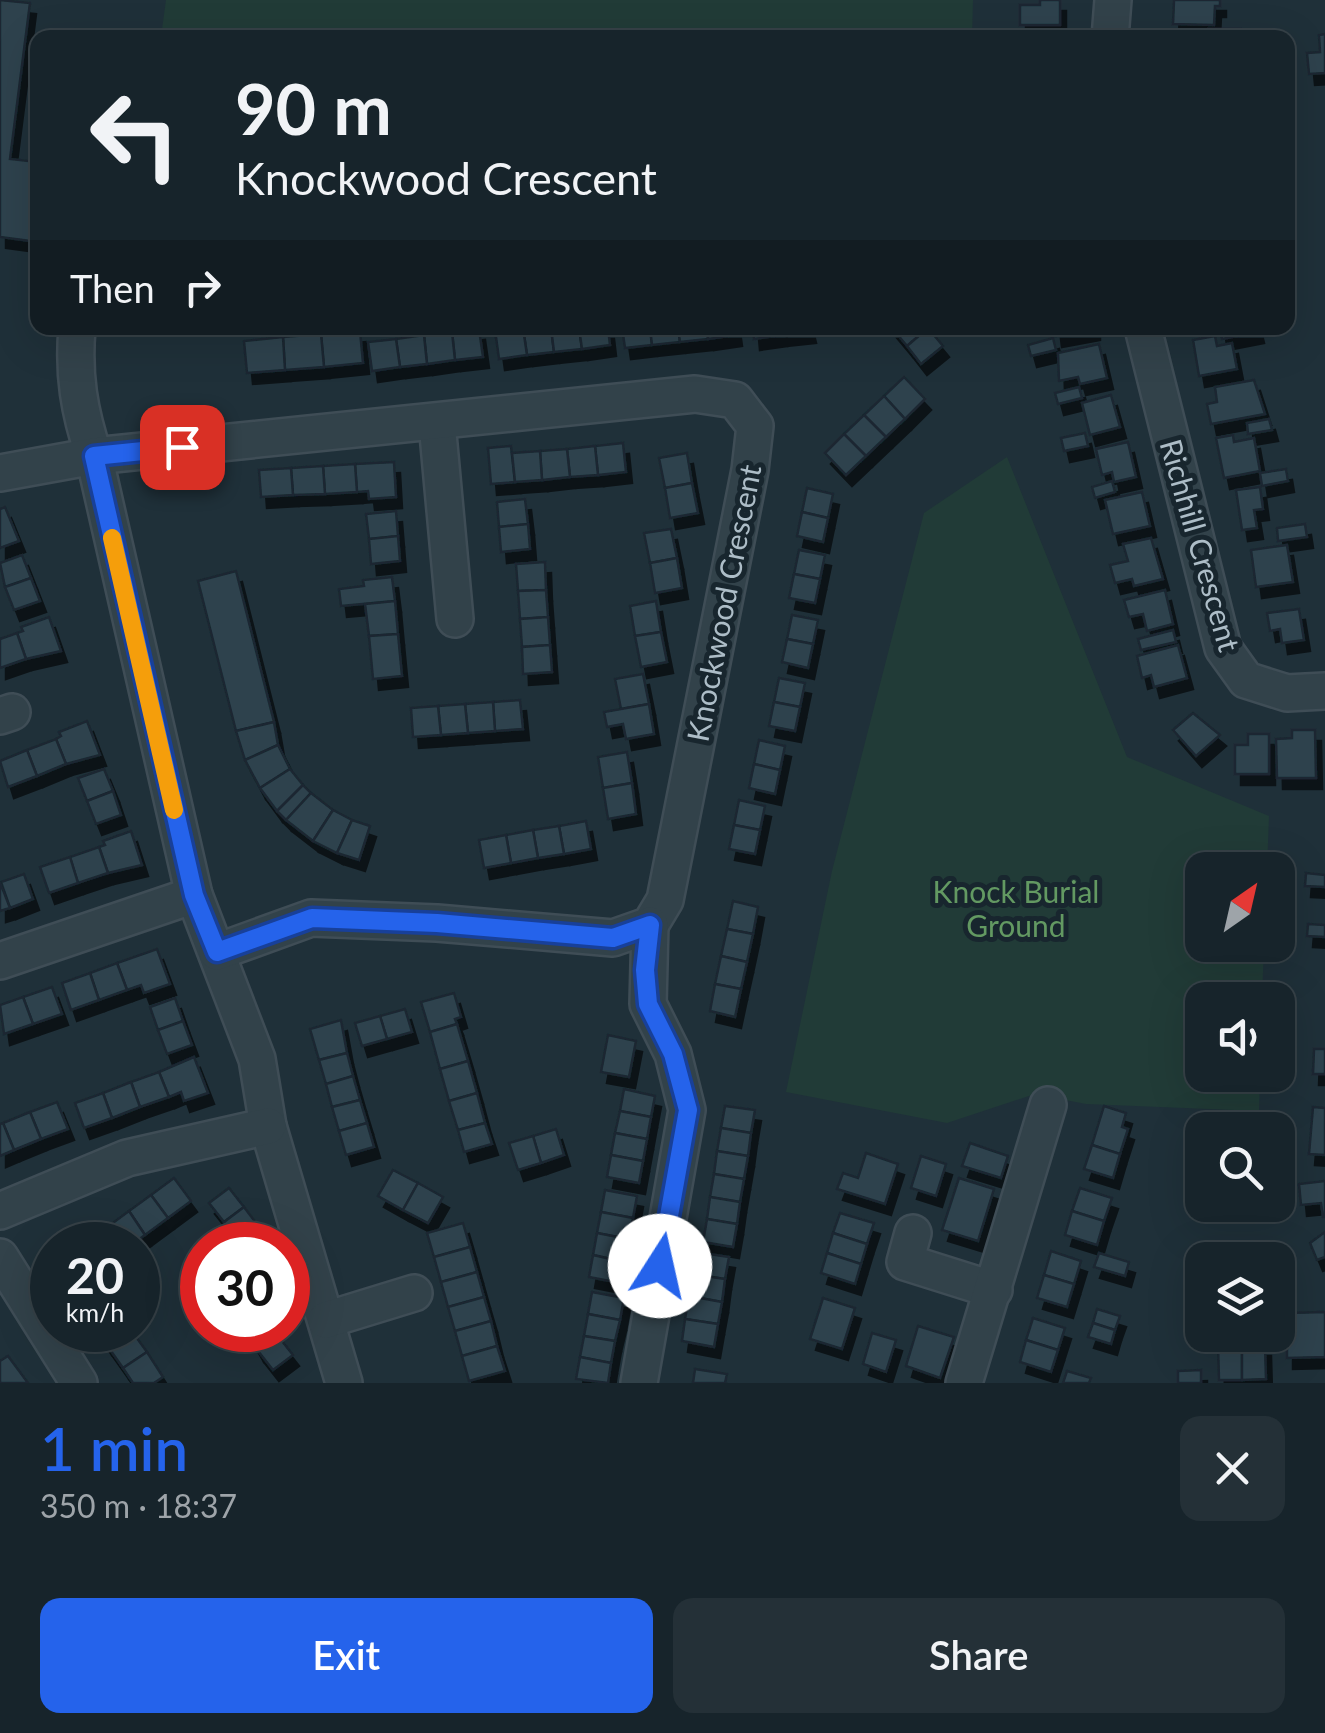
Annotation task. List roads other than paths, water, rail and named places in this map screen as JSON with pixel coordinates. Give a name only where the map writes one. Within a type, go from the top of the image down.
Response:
[{"type":"street","points":[[1110,30],[1112,0]]},
{"type":"street","points":[[76,335],[73,374],[194,895],[257,1059],[268,1126],[344,1383]]},
{"type":"street","name":"Richhill Crescent","points":[[1144,335],[1223,648],[1246,680],[1287,692],[1325,691]]},
{"type":"street","name":"Knockwood Crescent","points":[[0,473],[94,456],[695,394],[734,400],[754,426],[750,470],[665,900],[650,925],[645,970],[648,1004],[673,1054],[688,1110],[639,1383]]},
{"type":"street","points":[[437,423],[455,619]]},
{"type":"street","points":[[0,961],[194,895]]},
{"type":"street","points":[[217,952],[312,918],[437,923],[613,938],[650,925]]},
{"type":"street","points":[[964,1383],[1048,1104]]},
{"type":"street","points":[[0,1211],[127,1158],[268,1126]]},
{"type":"street","points":[[913,1233],[904,1262],[994,1290]]},
{"type":"street","points":[[0,1257],[79,1383]]},
{"type":"street","points":[[326,1320],[414,1294]]},
{"type":"park label","name":"Knock Burial Ground","points":[[1016,908]]}]
